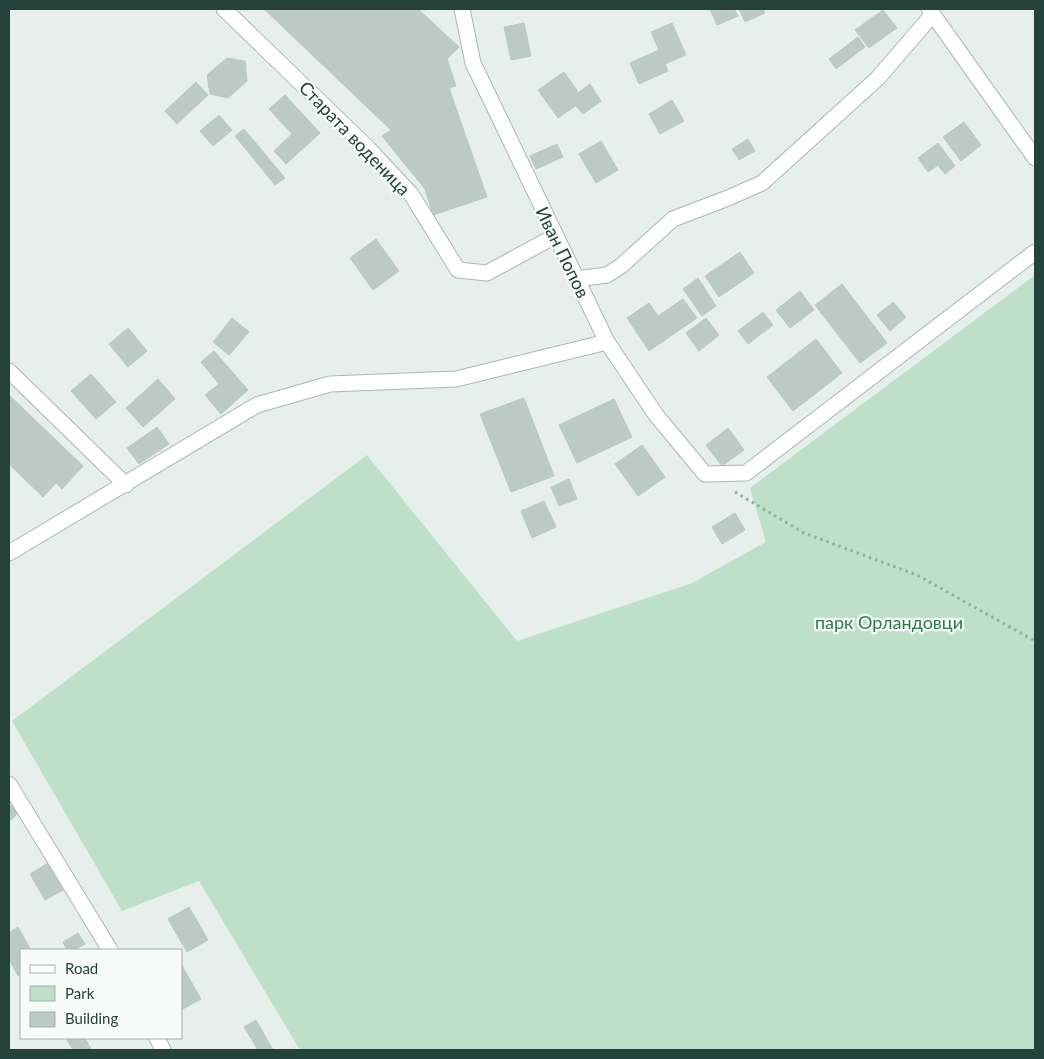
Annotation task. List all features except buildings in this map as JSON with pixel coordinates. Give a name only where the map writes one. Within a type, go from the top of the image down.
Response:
[{"type":"street","name":"Старата воденица","points":[[224,9],[368,148],[411,194],[458,270],[487,273],[555,236]]},
{"type":"street","name":"Иван Попов","points":[[462,9],[473,63],[607,342],[656,415],[705,474]]},
{"type":"street","points":[[576,279],[607,275],[621,266],[673,219],[728,198],[762,182],[878,78],[931,12],[1035,158]]},
{"type":"street","points":[[705,474],[746,474],[1035,252]]},
{"type":"street","points":[[9,553],[126,485],[257,404],[330,384],[456,379],[607,342]]},
{"type":"street","points":[[9,371],[126,485]]},
{"type":"street","points":[[9,784],[109,949]]},
{"type":"street","points":[[158,1039],[164,1050]]},
{"type":"path","points":[[705,474],[804,533],[917,575],[1035,641]]},
{"type":"green space","name":"парк Орландовци","points":[[1035,275],[1035,1050],[300,1050],[199,881],[122,911],[12,721],[367,455],[517,641],[692,583],[766,542],[750,488]]}]
